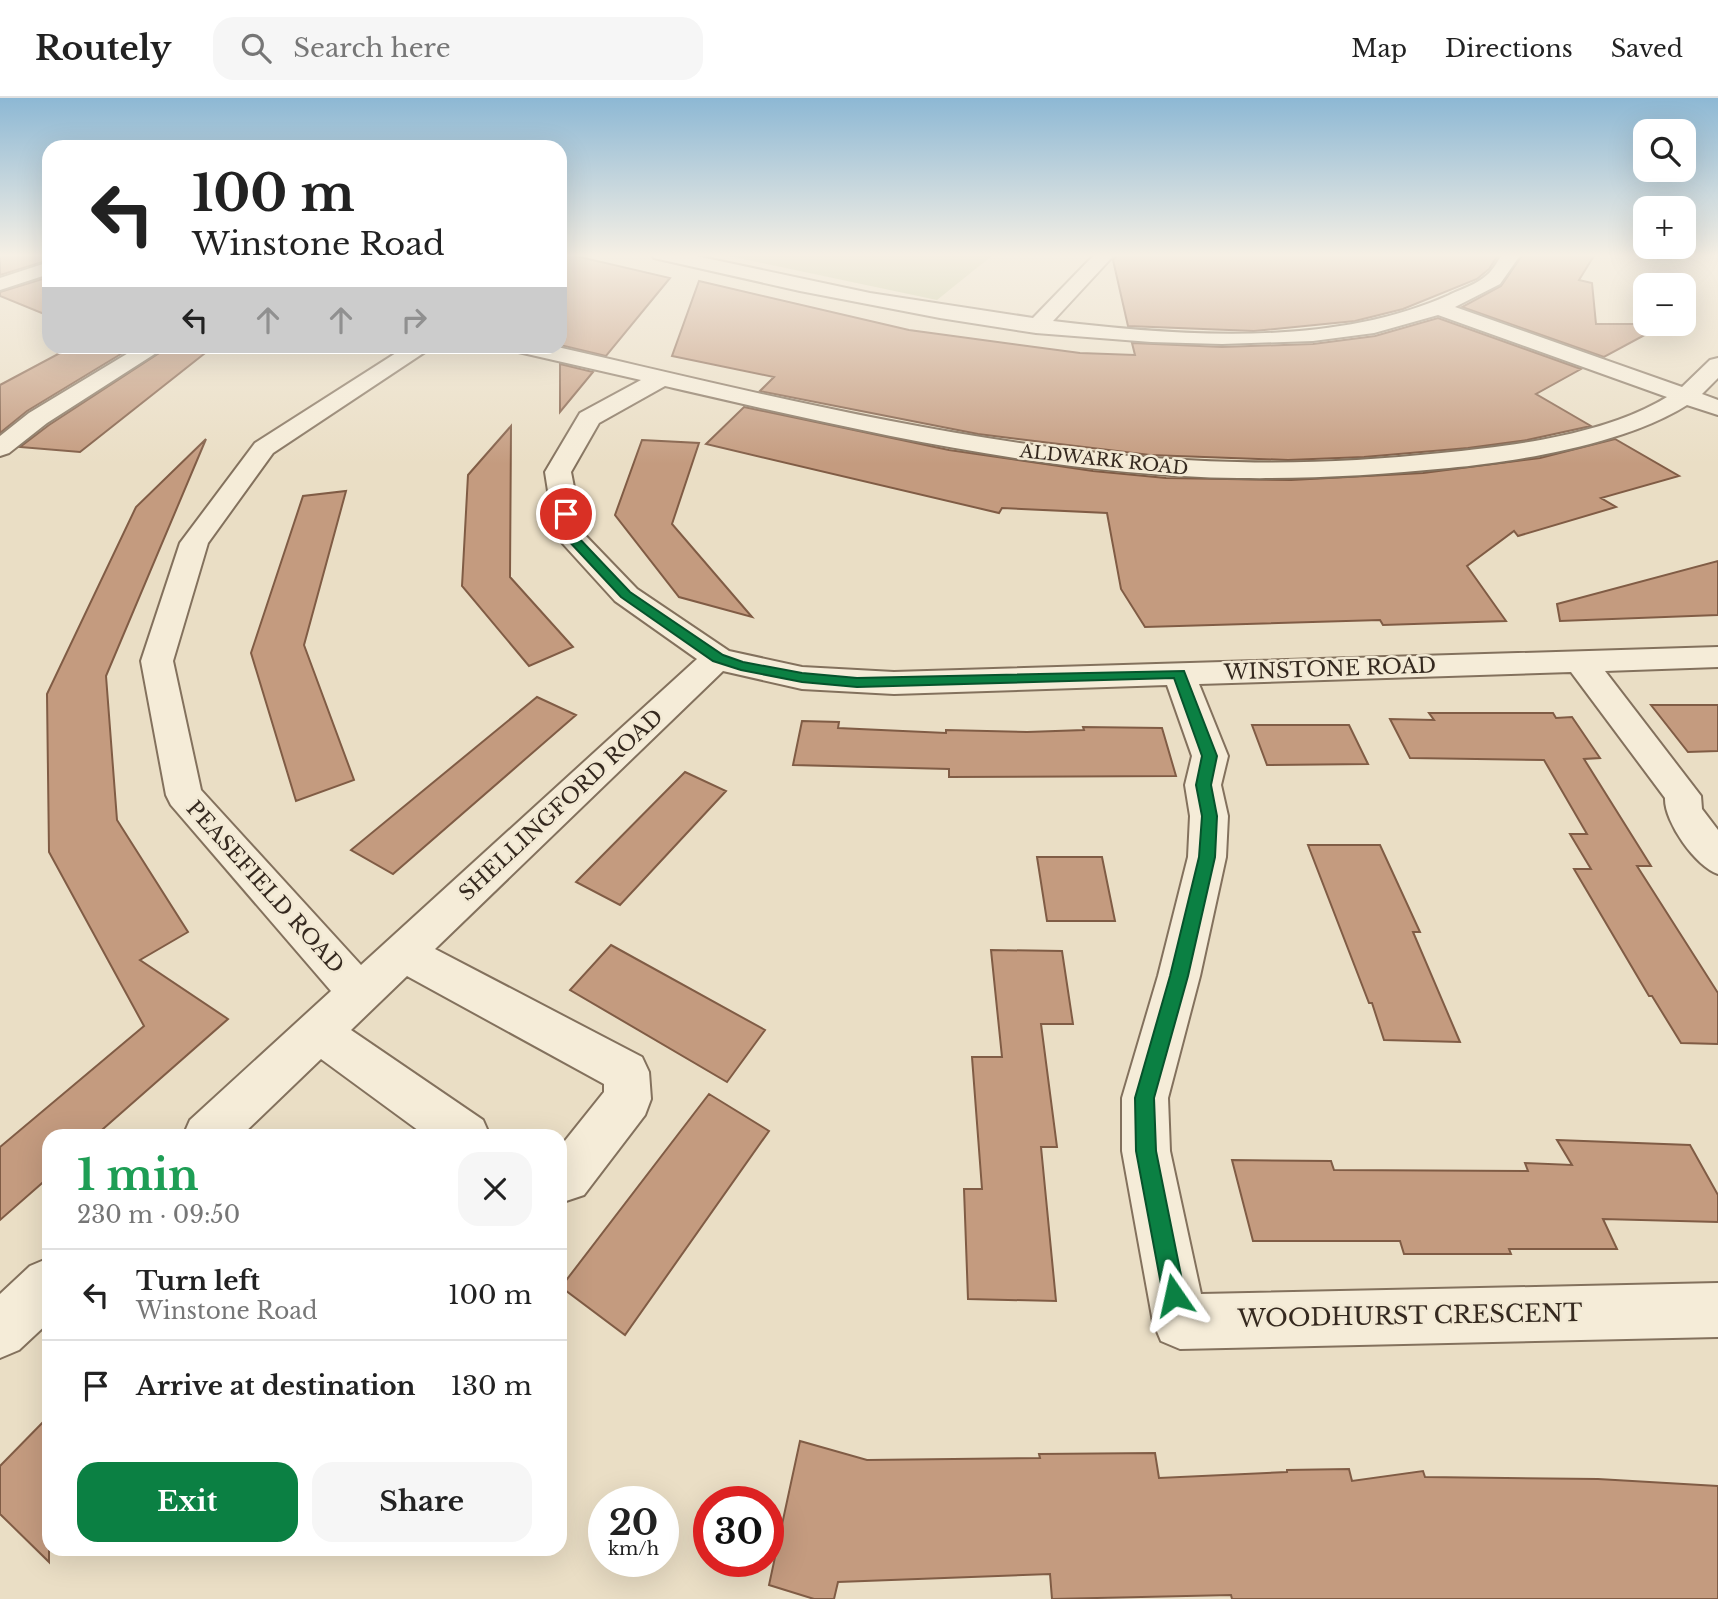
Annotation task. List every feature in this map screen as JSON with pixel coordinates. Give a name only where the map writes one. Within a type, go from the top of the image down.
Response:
[{"type":"street","points":[[1018,324],[1153,336],[1278,337],[1384,324]]},
{"type":"street","points":[[1036,327],[1039,324]]},
{"type":"street","points":[[1484,324],[1718,408]]},
{"type":"street","points":[[0,448],[38,418],[143,354]]},
{"type":"street","name":"PEASEFIELD ROAD","points":[[360,994],[184,795],[157,661],[194,543],[264,448],[411,354]]},
{"type":"street","name":"ALDWARK ROAD","points":[[557,354],[898,430],[1010,451],[1128,465],[1253,471],[1394,467],[1498,455],[1544,446],[1621,425],[1686,396]]},
{"type":"street","points":[[1686,396],[1718,365]]},
{"type":"street","name":"WINSTONE ROAD","points":[[662,378],[589,418],[558,472],[569,535],[626,595],[718,658],[782,674],[857,683],[1718,657]]},
{"type":"street","name":"SHELLINGFORD ROAD","points":[[213,1129],[718,658]]},
{"type":"street","points":[[1580,661],[1683,796],[1683,813],[1718,859]]},
{"type":"street","name":"WOODHURST CRESCENT","points":[[1179,674],[1210,756],[1203,785],[1209,816],[1207,857],[1179,976],[1145,1098],[1146,1151],[1180,1322],[1718,1310]]},
{"type":"street","points":[[404,953],[625,1072],[628,1099],[567,1178]]},
{"type":"street","points":[[317,1031],[456,1129]]},
{"type":"street","points":[[0,1331],[42,1292]]},
{"type":"building","points":[[567,324],[632,324],[606,356],[567,347]]},
{"type":"building","points":[[684,324],[883,324],[909,330],[1080,353],[1135,355],[1132,343],[1222,347],[1313,344],[1375,336],[1417,324],[1455,324],[1581,369],[1536,394],[1591,426],[1527,440],[1364,457],[1288,460],[1150,455],[978,434],[760,391],[774,377],[672,356]]},
{"type":"building","points":[[1128,324],[1324,324],[1254,331]]},
{"type":"building","points":[[1510,324],[1633,324],[1633,336],[1643,336],[1604,357]]},
{"type":"building","points":[[58,354],[121,354],[27,411],[0,433],[0,385]]},
{"type":"building","points":[[158,354],[204,354],[80,452],[20,447]]},
{"type":"building","points":[[560,364],[593,372],[560,412]]},
{"type":"building","points":[[744,407],[949,450],[1093,471],[1166,478],[1291,480],[1423,473],[1540,458],[1615,439],[1679,476],[1601,498],[1616,507],[1518,536],[1514,531],[1467,566],[1506,621],[1383,625],[1380,620],[1145,627],[1121,589],[1107,513],[1002,508],[999,513],[706,444]]},
{"type":"building","points":[[511,426],[510,577],[573,647],[529,666],[462,586],[468,475]]},
{"type":"building","points":[[206,439],[106,676],[117,820],[188,932],[140,960],[228,1019],[103,1129],[42,1129],[42,1183],[0,1220],[0,1147],[144,1026],[49,852],[47,694],[136,507]]},
{"type":"building","points":[[642,440],[699,443],[672,524],[752,617],[679,597],[615,515]]},
{"type":"building","points":[[346,491],[304,645],[354,780],[296,801],[251,653],[303,496]]},
{"type":"building","points":[[1718,561],[1718,615],[1560,621],[1557,604]]},
{"type":"building","points":[[537,697],[576,715],[393,874],[351,850]]},
{"type":"building","points":[[1651,705],[1718,705],[1718,751],[1688,752]]},
{"type":"building","points":[[1429,713],[1553,713],[1556,718],[1572,717],[1600,758],[1584,759],[1651,866],[1637,866],[1718,993],[1718,1044],[1681,1043],[1652,996],[1649,996],[1574,869],[1591,869],[1570,834],[1587,834],[1544,760],[1410,758],[1390,719],[1434,720]]},
{"type":"building","points":[[802,721],[839,722],[838,728],[946,733],[946,730],[1027,732],[1084,730],[1083,727],[1162,728],[1176,776],[949,777],[949,769],[793,765]]},
{"type":"building","points":[[1252,725],[1349,725],[1368,764],[1267,765]]},
{"type":"building","points":[[685,772],[726,791],[620,905],[576,882]]},
{"type":"building","points":[[1308,845],[1380,845],[1420,932],[1413,932],[1460,1042],[1384,1040],[1372,1003],[1369,1003]]},
{"type":"building","points":[[1037,857],[1102,857],[1115,921],[1047,921]]},
{"type":"building","points":[[611,945],[765,1030],[727,1082],[570,990]]},
{"type":"building","points":[[991,950],[1062,951],[1073,1024],[1041,1024],[1057,1147],[1041,1147],[1056,1301],[968,1299],[964,1189],[982,1189],[972,1057],[1002,1057]]},
{"type":"building","points":[[709,1094],[769,1131],[625,1335],[567,1292],[567,1279]]},
{"type":"building","points":[[1557,1140],[1690,1145],[1718,1195],[1718,1222],[1603,1219],[1617,1249],[1509,1249],[1511,1254],[1404,1254],[1400,1241],[1253,1241],[1232,1160],[1331,1161],[1334,1170],[1528,1171],[1525,1163],[1572,1165]]},
{"type":"building","points":[[42,1423],[42,1555],[0,1514],[0,1466]]},
{"type":"building","points":[[800,1441],[867,1460],[1040,1458],[1039,1454],[1155,1453],[1159,1478],[1349,1469],[1352,1481],[1423,1471],[1425,1477],[1598,1479],[1718,1486],[1718,1599],[1232,1599],[1231,1595],[1052,1599],[1050,1574],[838,1582],[834,1599],[814,1599],[769,1585],[771,1577],[784,1577],[784,1515]]},
{"type":"route","points":[[566,514],[569,535],[626,595],[718,658],[741,666],[802,678],[857,683],[1179,674],[1210,756],[1203,785],[1209,816],[1207,857],[1179,976],[1145,1098],[1146,1151],[1174,1295]]}]
